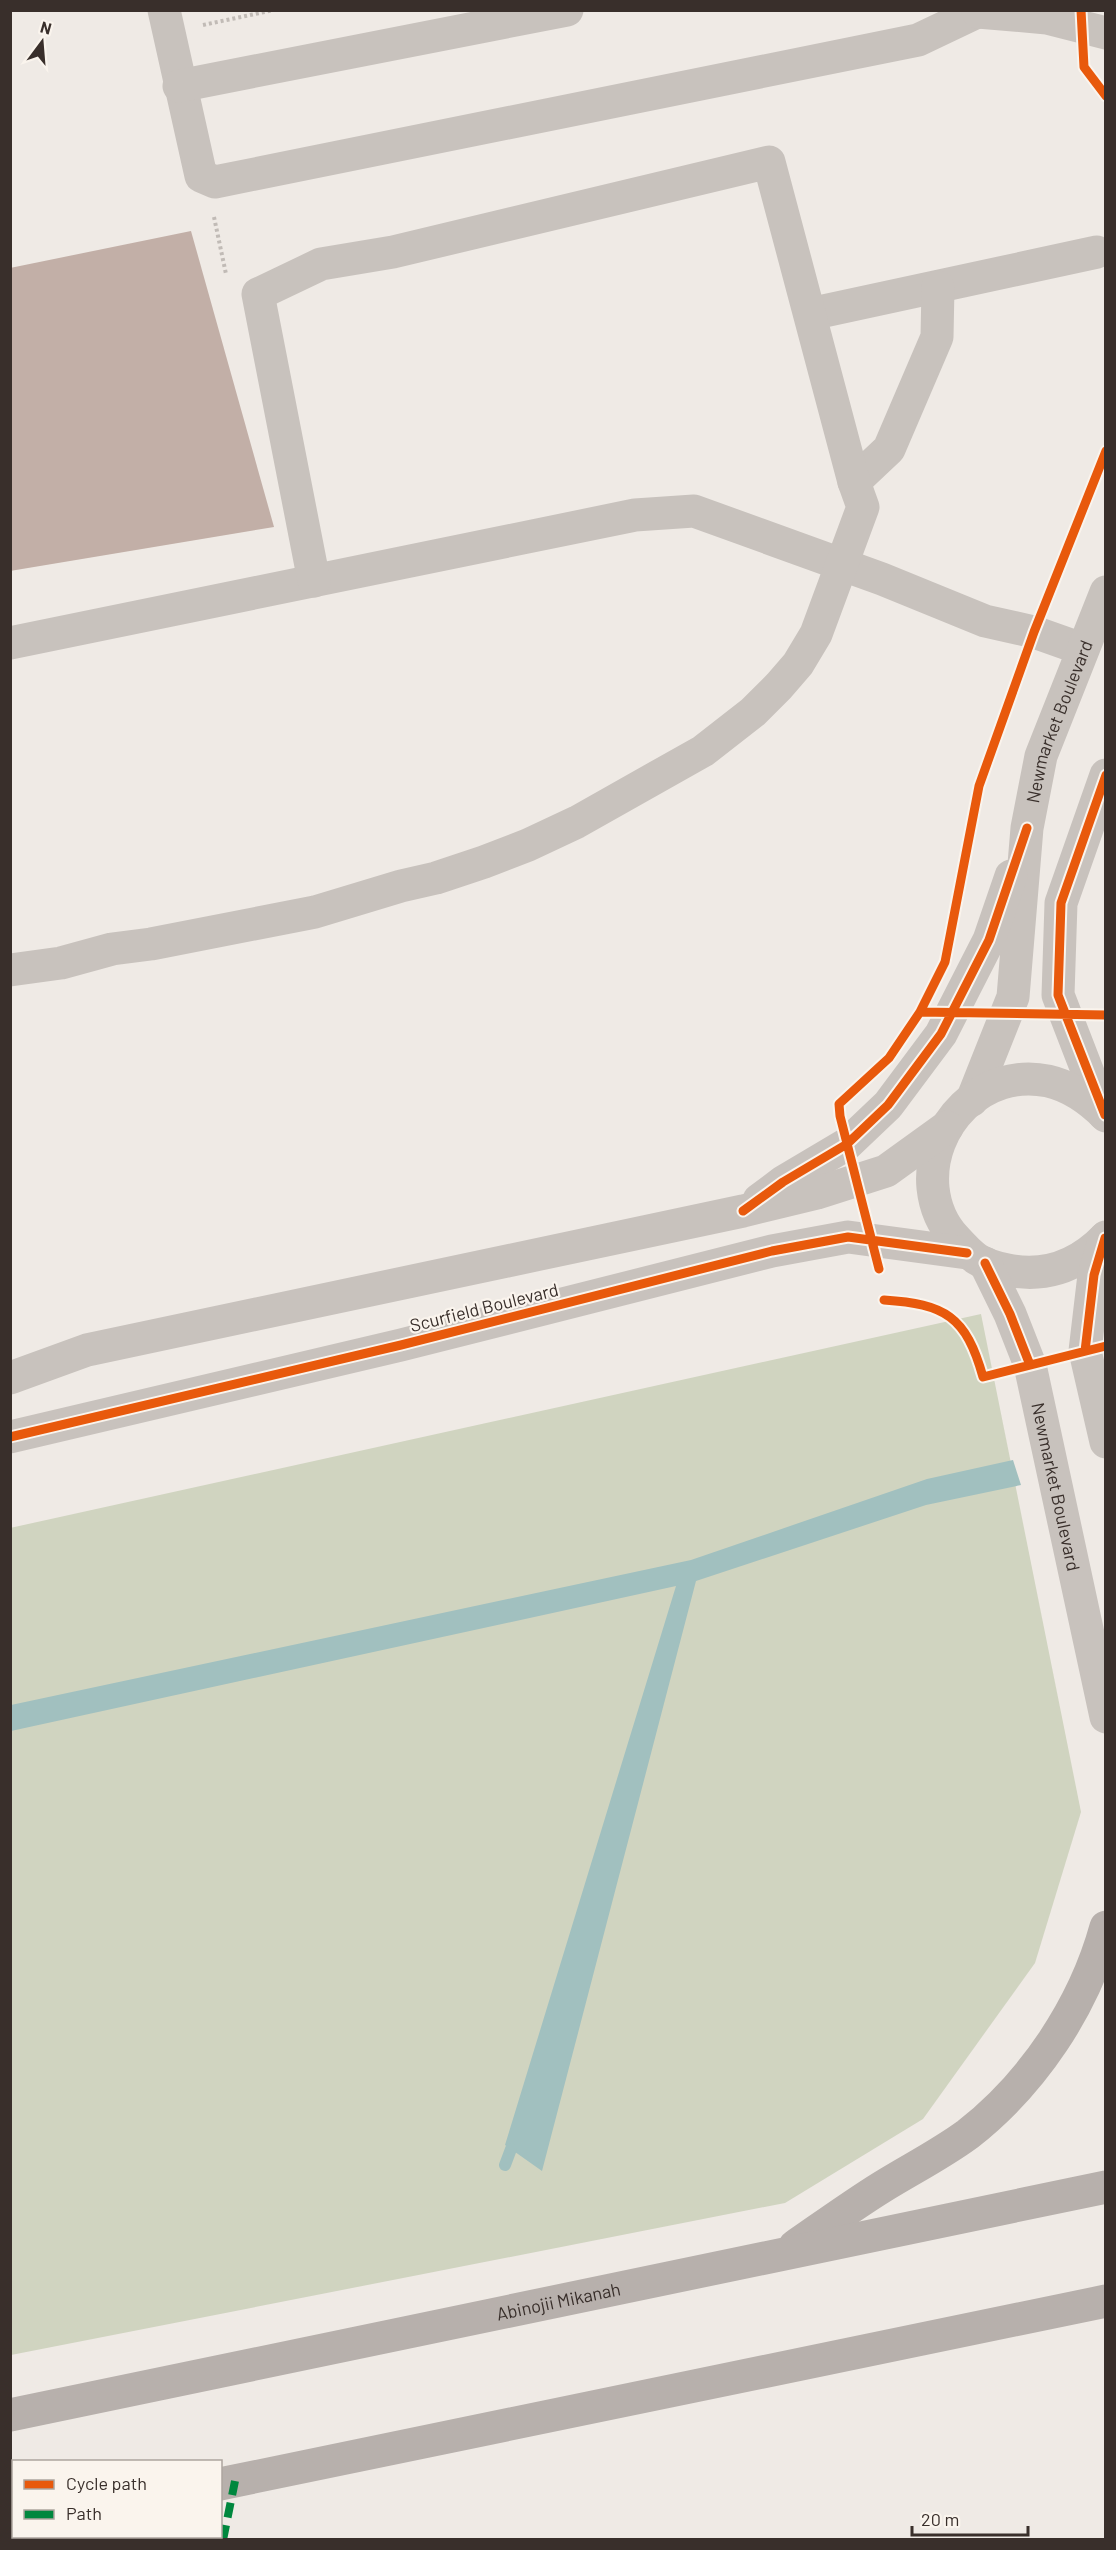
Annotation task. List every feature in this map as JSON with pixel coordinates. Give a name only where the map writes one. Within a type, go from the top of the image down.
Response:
[{"type":"main road","points":[[784,2254],[883,2186],[968,2134],[998,2108],[1046,2052],[1073,2009],[1106,1927]]},
{"type":"main road","name":"Abinojii Mikanah","points":[[10,2415],[1106,2187]]},
{"type":"main road","points":[[222,2484],[1106,2301]]},
{"type":"street","points":[[164,10],[179,86],[201,176],[215,182],[918,40],[979,11],[1047,18],[1106,33]]},
{"type":"street","points":[[179,86],[567,10]]},
{"type":"street","points":[[10,970],[61,963],[112,949],[151,944],[315,912],[484,862],[577,822],[703,751],[753,712],[798,664],[816,634],[863,507],[854,482],[769,162],[393,252],[321,264],[258,294],[314,580]]},
{"type":"street","points":[[810,314],[1097,252]]},
{"type":"street","points":[[854,482],[889,449],[937,336],[938,287]]},
{"type":"street","points":[[10,643],[635,515],[694,511],[843,565],[985,621],[1034,632],[1082,649]]},
{"type":"street","name":"Newmarket Boulevard","points":[[972,1100],[994,1050],[1013,997],[1027,828],[1041,756],[1106,592]]},
{"type":"street","points":[[1105,1116],[1058,995],[1061,903],[1106,776]]},
{"type":"street","points":[[743,1211],[783,1182],[847,1144],[888,1105],[941,1034],[989,940],[1027,828]]},
{"type":"street","points":[[947,1126],[956,1114],[982,1092],[1014,1080],[1048,1081],[1079,1093],[1105,1116]]},
{"type":"street","name":"Newmarket Boulevard","points":[[947,1126],[938,1141],[932,1172],[934,1202],[947,1230],[976,1258],[1010,1314],[1030,1365],[1106,1717]]},
{"type":"street","name":"Scurfield Boulevard","points":[[10,1378],[87,1350],[743,1211],[817,1193],[886,1171],[947,1126]]},
{"type":"street","name":"Scurfield Boulevard","points":[[10,1437],[401,1345],[772,1251],[848,1237],[976,1258],[1024,1274],[1055,1270],[1083,1258],[1105,1237]]},
{"type":"street","points":[[1105,1237],[1094,1275],[1085,1351],[1106,1442]]},
{"type":"path","points":[[200,26],[274,10]]},
{"type":"path","points":[[215,182],[214,218],[226,276]]},
{"type":"green space","points":[[981,1314],[1081,1812],[1035,1963],[923,2119],[785,2203],[11,2355],[10,1528]]},
{"type":"water","points":[[1013,1460],[1021,1485],[926,1505],[696,1581],[542,2171],[505,2145],[676,1586],[11,1731],[11,1705],[691,1560],[927,1479]]},
{"type":"building","points":[[191,231],[274,527],[10,571],[10,268]]},
{"type":"waterway","points":[[505,2165],[511,2149]]},
{"type":"marked path","points":[[223,2540],[235,2481]]},
{"type":"cycle path","points":[[1081,10],[1084,67],[1106,96]]},
{"type":"cycle path","points":[[879,1269],[840,1116],[839,1104],[889,1058],[920,1012],[945,962],[979,786],[1034,632],[1106,451]]},
{"type":"cycle path","points":[[1105,1115],[1058,995],[1061,903],[1106,775]]},
{"type":"cycle path","points":[[743,1211],[783,1182],[847,1144],[888,1105],[941,1034],[989,940],[1027,828]]},
{"type":"cycle path","points":[[920,1012],[1106,1015]]},
{"type":"cycle path","points":[[10,1437],[401,1345],[772,1251],[848,1237],[967,1253]]},
{"type":"cycle path","points":[[1085,1351],[1094,1275],[1105,1238]]},
{"type":"cycle path","points":[[985,1263],[1010,1314],[1030,1365]]},
{"type":"cycle path","points":[[884,1300],[923,1305],[950,1317],[969,1340],[983,1377],[1106,1346]]}]
